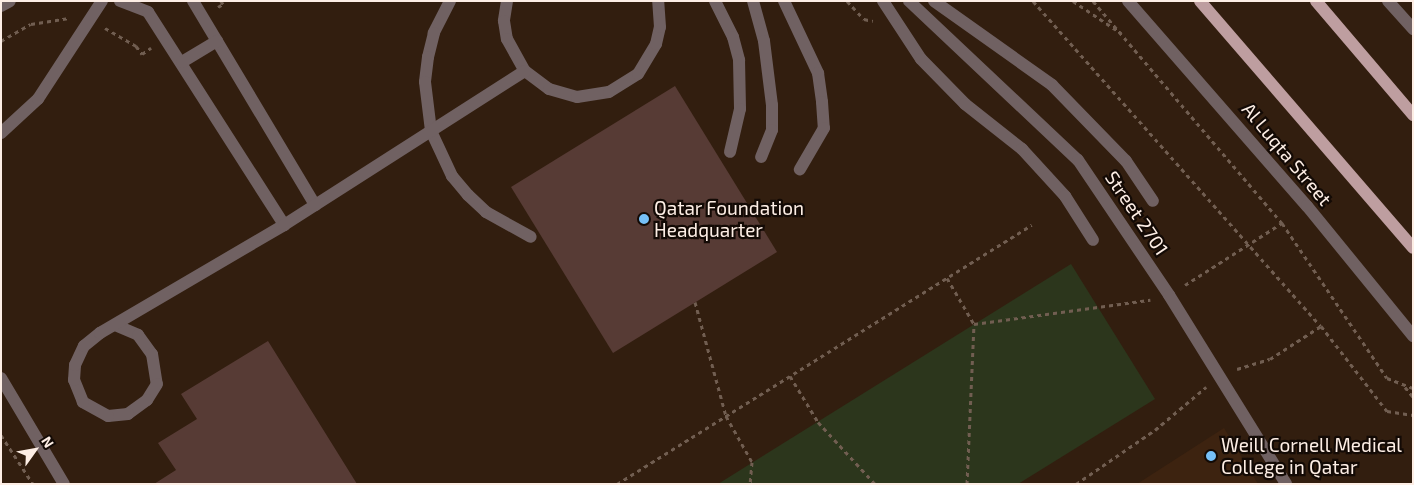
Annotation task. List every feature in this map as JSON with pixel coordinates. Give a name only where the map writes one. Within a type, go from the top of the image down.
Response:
[{"type":"main road","name":"Al Luqta Street","points":[[1200,1],[1413,248]]},
{"type":"main road","points":[[1316,1],[1413,114]]},
{"type":"street","points":[[1,6],[10,1]]},
{"type":"street","points":[[1,133],[38,99],[102,1]]},
{"type":"street","points":[[120,1],[148,12],[182,62],[284,225]]},
{"type":"street","points":[[193,1],[315,205]]},
{"type":"street","points":[[450,1],[434,34],[428,57],[426,99],[431,131],[452,176],[468,195],[486,212],[531,237]]},
{"type":"street","points":[[507,1],[504,21],[507,39],[525,71],[549,89],[577,96],[600,94],[624,85],[643,67],[656,44],[660,27],[658,1]]},
{"type":"street","points":[[715,1],[733,37],[739,60],[740,109],[730,152]]},
{"type":"street","points":[[753,1],[764,41],[772,105],[772,130],[761,157]]},
{"type":"street","points":[[784,1],[818,73],[822,102],[824,128],[800,169]]},
{"type":"street","points":[[883,1],[921,59],[965,104],[1022,149],[1065,196],[1093,240]]},
{"type":"street","name":"Street 2701","points":[[909,1],[1078,160],[1169,295],[1286,484]]},
{"type":"street","points":[[934,1],[1052,85],[1126,161],[1153,201]]},
{"type":"street","name":"Al Luqta Street","points":[[1128,1],[1308,206],[1413,336]]},
{"type":"street","points":[[1388,1],[1413,29]]},
{"type":"street","points":[[182,62],[217,41]]},
{"type":"street","points":[[115,325],[138,335],[152,354],[157,384],[147,400],[128,414],[108,416],[83,402],[74,380],[75,365],[84,346],[115,325],[284,225],[525,71]]},
{"type":"street","points":[[1,378],[64,484]]},
{"type":"path","points":[[1033,1],[1321,326],[1387,411],[1413,415]]},
{"type":"path","points":[[1073,1],[1126,36]]},
{"type":"path","points":[[1093,1],[1126,36],[1282,223],[1387,378],[1405,387],[1413,388]]},
{"type":"path","points":[[974,324],[1169,295],[1282,223]]},
{"type":"path","points":[[617,484],[1032,225]]},
{"type":"path","points":[[947,278],[974,324],[967,484]]},
{"type":"path","points":[[695,302],[726,416],[752,462],[750,484]]},
{"type":"path","points":[[1076,484],[1154,430],[1220,376],[1270,359],[1321,326]]},
{"type":"path","points":[[790,376],[818,422],[875,484]]},
{"type":"path","points":[[1405,387],[1413,396]]},
{"type":"path","points":[[1,435],[33,484]]},
{"type":"shaded area","name":"Weill Cornell Medical College in Qatar","points":[[1224,428],[1258,484],[1137,484]]},
{"type":"green space","points":[[1071,264],[1155,399],[1018,484],[718,484]]},
{"type":"building","name":"Qatar Foundation Headquarter","points":[[675,86],[777,252],[613,353],[511,187]]},
{"type":"building","points":[[268,341],[357,484],[154,484],[176,470],[158,443],[197,419],[181,394]]},
{"type":"place","name":"Qatar Foundation Headquarter","points":[[644,219]]},
{"type":"place","name":"Weill Cornell Medical College in Qatar","points":[[1211,456]]}]
